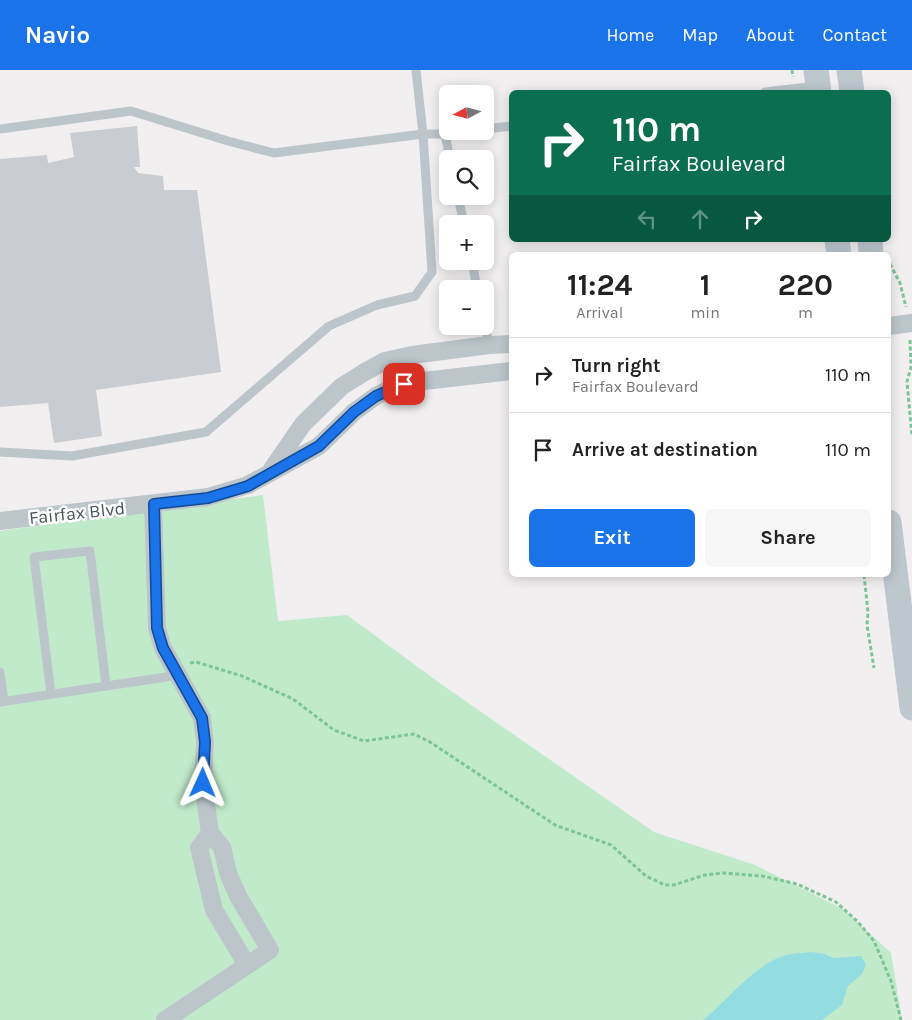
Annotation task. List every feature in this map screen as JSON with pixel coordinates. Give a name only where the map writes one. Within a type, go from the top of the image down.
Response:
[{"type":"street","points":[[849,70],[852,90]]},
{"type":"street","points":[[891,326],[910,323]]},
{"type":"street","points":[[270,472],[302,424],[341,387],[385,361],[412,355],[509,344]]},
{"type":"street","name":"Fairfax Blvd","points":[[0,521],[208,498],[248,486],[319,446],[354,412],[376,396],[394,387],[415,382],[509,371]]},
{"type":"street","points":[[154,504],[157,628],[163,648],[202,718],[205,742],[203,783],[210,833],[222,847],[231,881],[270,950],[165,1020]]},
{"type":"street","points":[[891,538],[912,708]]},
{"type":"street","points":[[210,833],[199,848],[214,910],[247,965]]},
{"type":"lane","points":[[0,452],[72,456],[206,432],[329,326],[377,305],[415,296],[432,272],[423,134],[416,70]]},
{"type":"lane","points":[[777,90],[817,83]]},
{"type":"lane","points":[[0,129],[131,111],[274,153],[423,134],[439,134]]},
{"type":"lane","points":[[494,128],[509,126]]},
{"type":"lane","points":[[487,335],[489,345]]},
{"type":"lane","points":[[51,694],[34,557],[90,551],[106,686]]},
{"type":"lane","points":[[0,672],[2,702],[106,686],[176,670]]},
{"type":"path","points":[[891,264],[905,297],[910,323],[912,360],[907,389],[912,436]]},
{"type":"path","points":[[864,577],[868,612],[867,625],[874,668]]},
{"type":"path","points":[[176,670],[196,662],[242,676],[293,699],[334,730],[364,741],[414,734],[430,742],[555,825],[611,845],[646,876],[665,885],[674,885],[704,874],[723,873],[762,876],[797,884],[836,902],[858,922],[874,941],[891,981],[901,1020]]},
{"type":"green space","points":[[263,495],[278,621],[347,615],[441,684],[654,832],[755,865],[843,909],[891,953],[902,1020],[0,1020],[0,531]]},
{"type":"water","points":[[811,952],[825,954],[833,958],[861,956],[866,964],[862,974],[848,986],[842,1005],[822,1020],[703,1020],[751,976],[772,961],[783,956]]},
{"type":"building","points":[[137,126],[140,167],[134,167],[138,173],[163,176],[164,190],[197,190],[221,372],[96,390],[102,436],[54,443],[48,403],[0,407],[0,159],[47,155],[48,163],[74,157],[70,133]]},
{"type":"route","points":[[203,783],[205,742],[202,718],[163,648],[157,628],[154,504],[208,498],[248,486],[319,446],[354,412],[376,396],[404,384]]}]
